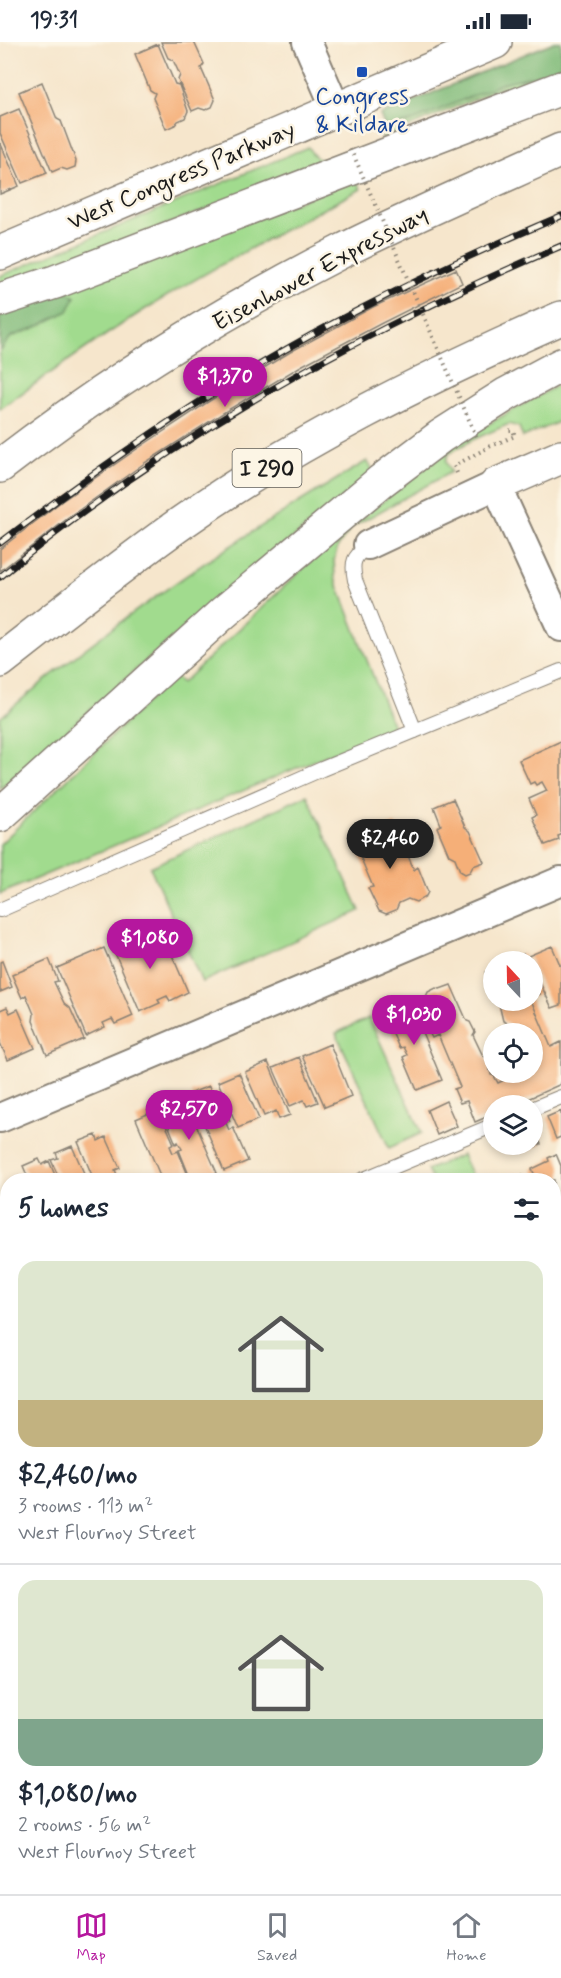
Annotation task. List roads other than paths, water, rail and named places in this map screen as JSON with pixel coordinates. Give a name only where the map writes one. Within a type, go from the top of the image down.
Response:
[{"type":"main road","name":"West Congress Parkway","points":[[0,253],[495,42]]},
{"type":"main road","points":[[0,300],[55,282],[561,88]]},
{"type":"main road","name":"Eisenhower Expressway","points":[[0,466],[118,382],[218,320],[340,252],[561,150]]},
{"type":"main road","name":"I 290","points":[[0,661],[98,583],[183,522],[282,459],[381,402],[479,354],[561,318]]},
{"type":"main road","points":[[0,815],[223,613],[381,481],[441,436],[507,394],[561,365]]},
{"type":"main road","points":[[496,485],[561,457]]},
{"type":"street","points":[[307,42],[336,109]]},
{"type":"street","points":[[368,545],[496,485],[561,627]]},
{"type":"street","points":[[0,1118],[561,881]]},
{"type":"lane","points":[[368,545],[356,556],[352,568],[356,585],[415,731]]},
{"type":"lane","points":[[0,910],[321,769],[561,671]]},
{"type":"lane","points":[[543,1104],[561,1096]]},
{"type":"lane","points":[[379,1173],[483,1130]]},
{"type":"railway","points":[[0,543],[142,440],[252,369],[424,277],[561,216]]},
{"type":"railway","points":[[0,577],[131,478],[268,391],[412,315],[561,246]]},
{"type":"place","name":"Congress & Kildare","points":[[362,72]]}]
